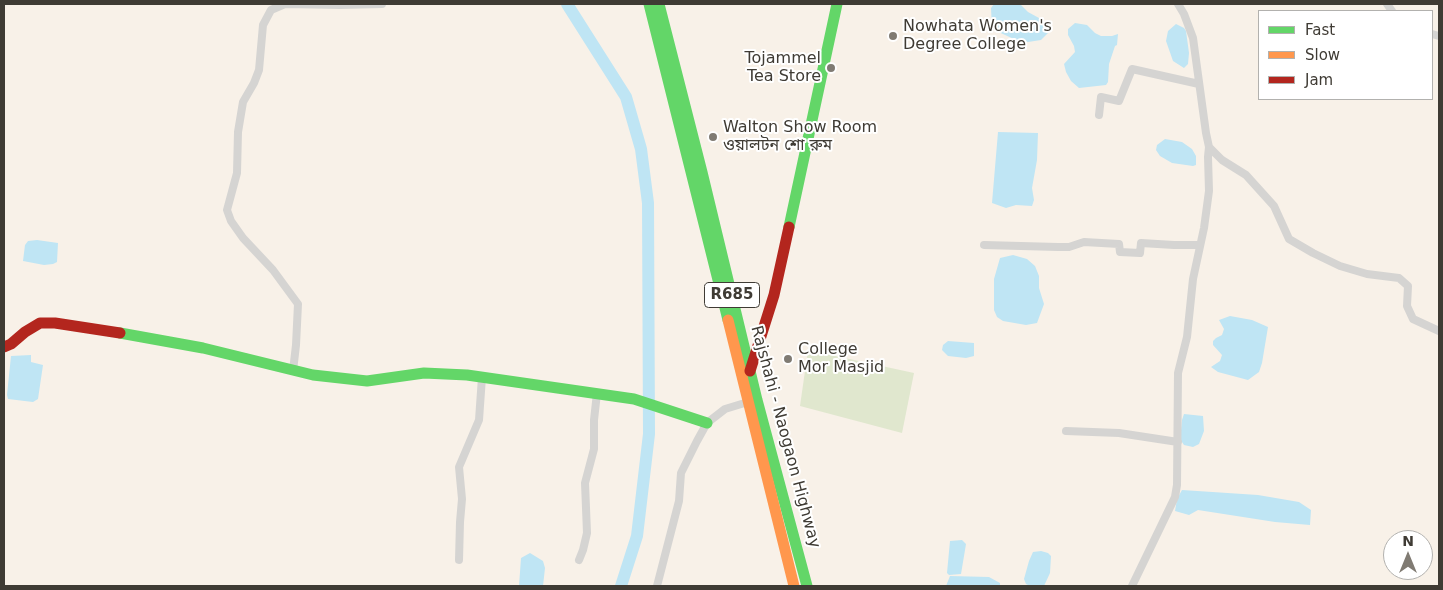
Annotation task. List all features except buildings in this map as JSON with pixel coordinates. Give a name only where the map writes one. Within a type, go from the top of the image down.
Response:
[{"type":"main road","name":"Rajshahi - Naogaon Highway","points":[[649,4],[728,301],[750,371],[791,548],[794,586]]},
{"type":"main road","name":"Rajshahi - Naogaon Highway","points":[[660,4],[728,301],[748,402],[791,548],[806,586]]},
{"type":"main road","points":[[750,371],[774,295],[837,4]]},
{"type":"main road","points":[[4,348],[40,323],[55,323],[100,329],[203,348],[292,372],[367,380],[424,373],[482,377],[598,393],[634,399],[707,423]]},
{"type":"street","points":[[292,372],[296,345],[298,304],[273,270],[243,238],[231,221],[227,210],[237,173],[238,132],[243,102],[257,76],[263,25],[270,10],[285,4],[340,6],[382,4]]},
{"type":"street","points":[[1132,586],[1175,497],[1177,485],[1178,373],[1187,336],[1193,279],[1204,228],[1209,191],[1209,147],[1193,38],[1178,4]]},
{"type":"street","points":[[1099,115],[1101,98],[1119,101],[1132,69],[1199,84]]},
{"type":"street","points":[[1209,147],[1222,160],[1246,175],[1274,206],[1289,239],[1340,266],[1367,274],[1399,278],[1408,286],[1406,306],[1413,319],[1439,331]]},
{"type":"street","points":[[984,245],[1069,247],[1084,242],[1119,244],[1120,252],[1140,253],[1141,243],[1179,246],[1200,245]]},
{"type":"street","points":[[459,560],[462,499],[459,467],[479,420],[482,377]]},
{"type":"street","points":[[579,560],[588,533],[585,483],[594,449],[594,420],[598,393]]},
{"type":"street","points":[[657,586],[679,501],[682,473],[707,423],[725,409],[748,402]]},
{"type":"street","points":[[1066,431],[1119,433],[1178,442]]},
{"type":"green space","points":[[808,350],[914,373],[902,433],[800,406]]},
{"type":"water","points":[[994,4],[1020,4],[1028,12],[1050,24],[1049,32],[1041,40],[1028,42],[1016,40],[992,29],[991,8]]},
{"type":"water","points":[[1075,23],[1087,25],[1101,36],[1118,34],[1117,45],[1109,64],[1108,82],[1106,85],[1079,88],[1071,81],[1066,72],[1064,64],[1075,52],[1068,35],[1068,29]]},
{"type":"water","points":[[1176,24],[1186,31],[1189,53],[1188,64],[1184,68],[1173,61],[1166,41],[1168,31]]},
{"type":"water","points":[[998,132],[1038,133],[1037,160],[1032,188],[1034,200],[1032,206],[1016,205],[1006,208],[992,203]]},
{"type":"water","points":[[1165,139],[1182,142],[1192,149],[1196,156],[1196,165],[1172,163],[1160,156],[1156,150],[1157,145]]},
{"type":"water","points":[[37,240],[58,243],[57,262],[44,265],[23,261],[25,245],[28,241]]},
{"type":"water","points":[[1013,255],[1027,259],[1035,266],[1039,276],[1039,288],[1044,304],[1037,323],[1026,325],[1003,321],[997,317],[994,310],[994,279],[1000,258]]},
{"type":"water","points":[[1230,316],[1252,320],[1268,327],[1259,372],[1248,380],[1218,372],[1211,367],[1220,361],[1222,355],[1213,345],[1213,341],[1222,335],[1224,329],[1219,320]]},
{"type":"water","points":[[948,341],[974,343],[974,356],[966,358],[948,356],[942,350],[943,345]]},
{"type":"water","points":[[31,355],[31,362],[43,365],[38,399],[33,402],[8,399],[11,356]]},
{"type":"water","points":[[1184,414],[1203,416],[1204,431],[1199,444],[1193,447],[1184,445],[1180,439]]},
{"type":"water","points":[[1182,490],[1258,495],[1299,502],[1311,510],[1310,525],[1275,522],[1198,510],[1189,515],[1175,511],[1177,499]]},
{"type":"water","points":[[962,540],[966,544],[961,574],[949,575],[947,573],[950,541]]},
{"type":"water","points":[[1041,551],[1051,556],[1050,573],[1044,586],[1030,586],[1026,584],[1024,579],[1029,561],[1033,552]]},
{"type":"water","points":[[530,553],[543,561],[545,568],[543,586],[519,586],[521,558]]},
{"type":"water","points":[[950,576],[989,577],[1000,583],[1000,586],[946,586]]},
{"type":"waterway","points":[[567,4],[626,97],[641,149],[648,203],[649,434],[637,536],[621,586]]},
{"type":"traffic: fast","points":[[649,4],[728,320]]},
{"type":"traffic: fast","points":[[659,4],[757,400],[807,586]]},
{"type":"traffic: fast","points":[[789,227],[837,4]]},
{"type":"traffic: fast","points":[[120,333],[203,348],[313,375],[367,381],[424,373],[467,375],[634,399],[707,423]]},
{"type":"traffic: slow","points":[[728,320],[794,586]]},
{"type":"traffic: jam","points":[[750,371],[774,295],[789,227]]},
{"type":"traffic: jam","points":[[4,347],[40,323],[55,323],[120,333]]},
{"type":"place","name":"Nowhata Women's Degree College","points":[[893,36]]},
{"type":"place","name":"Tojammel Tea Store","points":[[831,68]]},
{"type":"place","name":"Walton Show Room ওয়ালটন শো রুম","points":[[713,137]]},
{"type":"place","name":"College Mor Masjid","points":[[788,359]]}]
